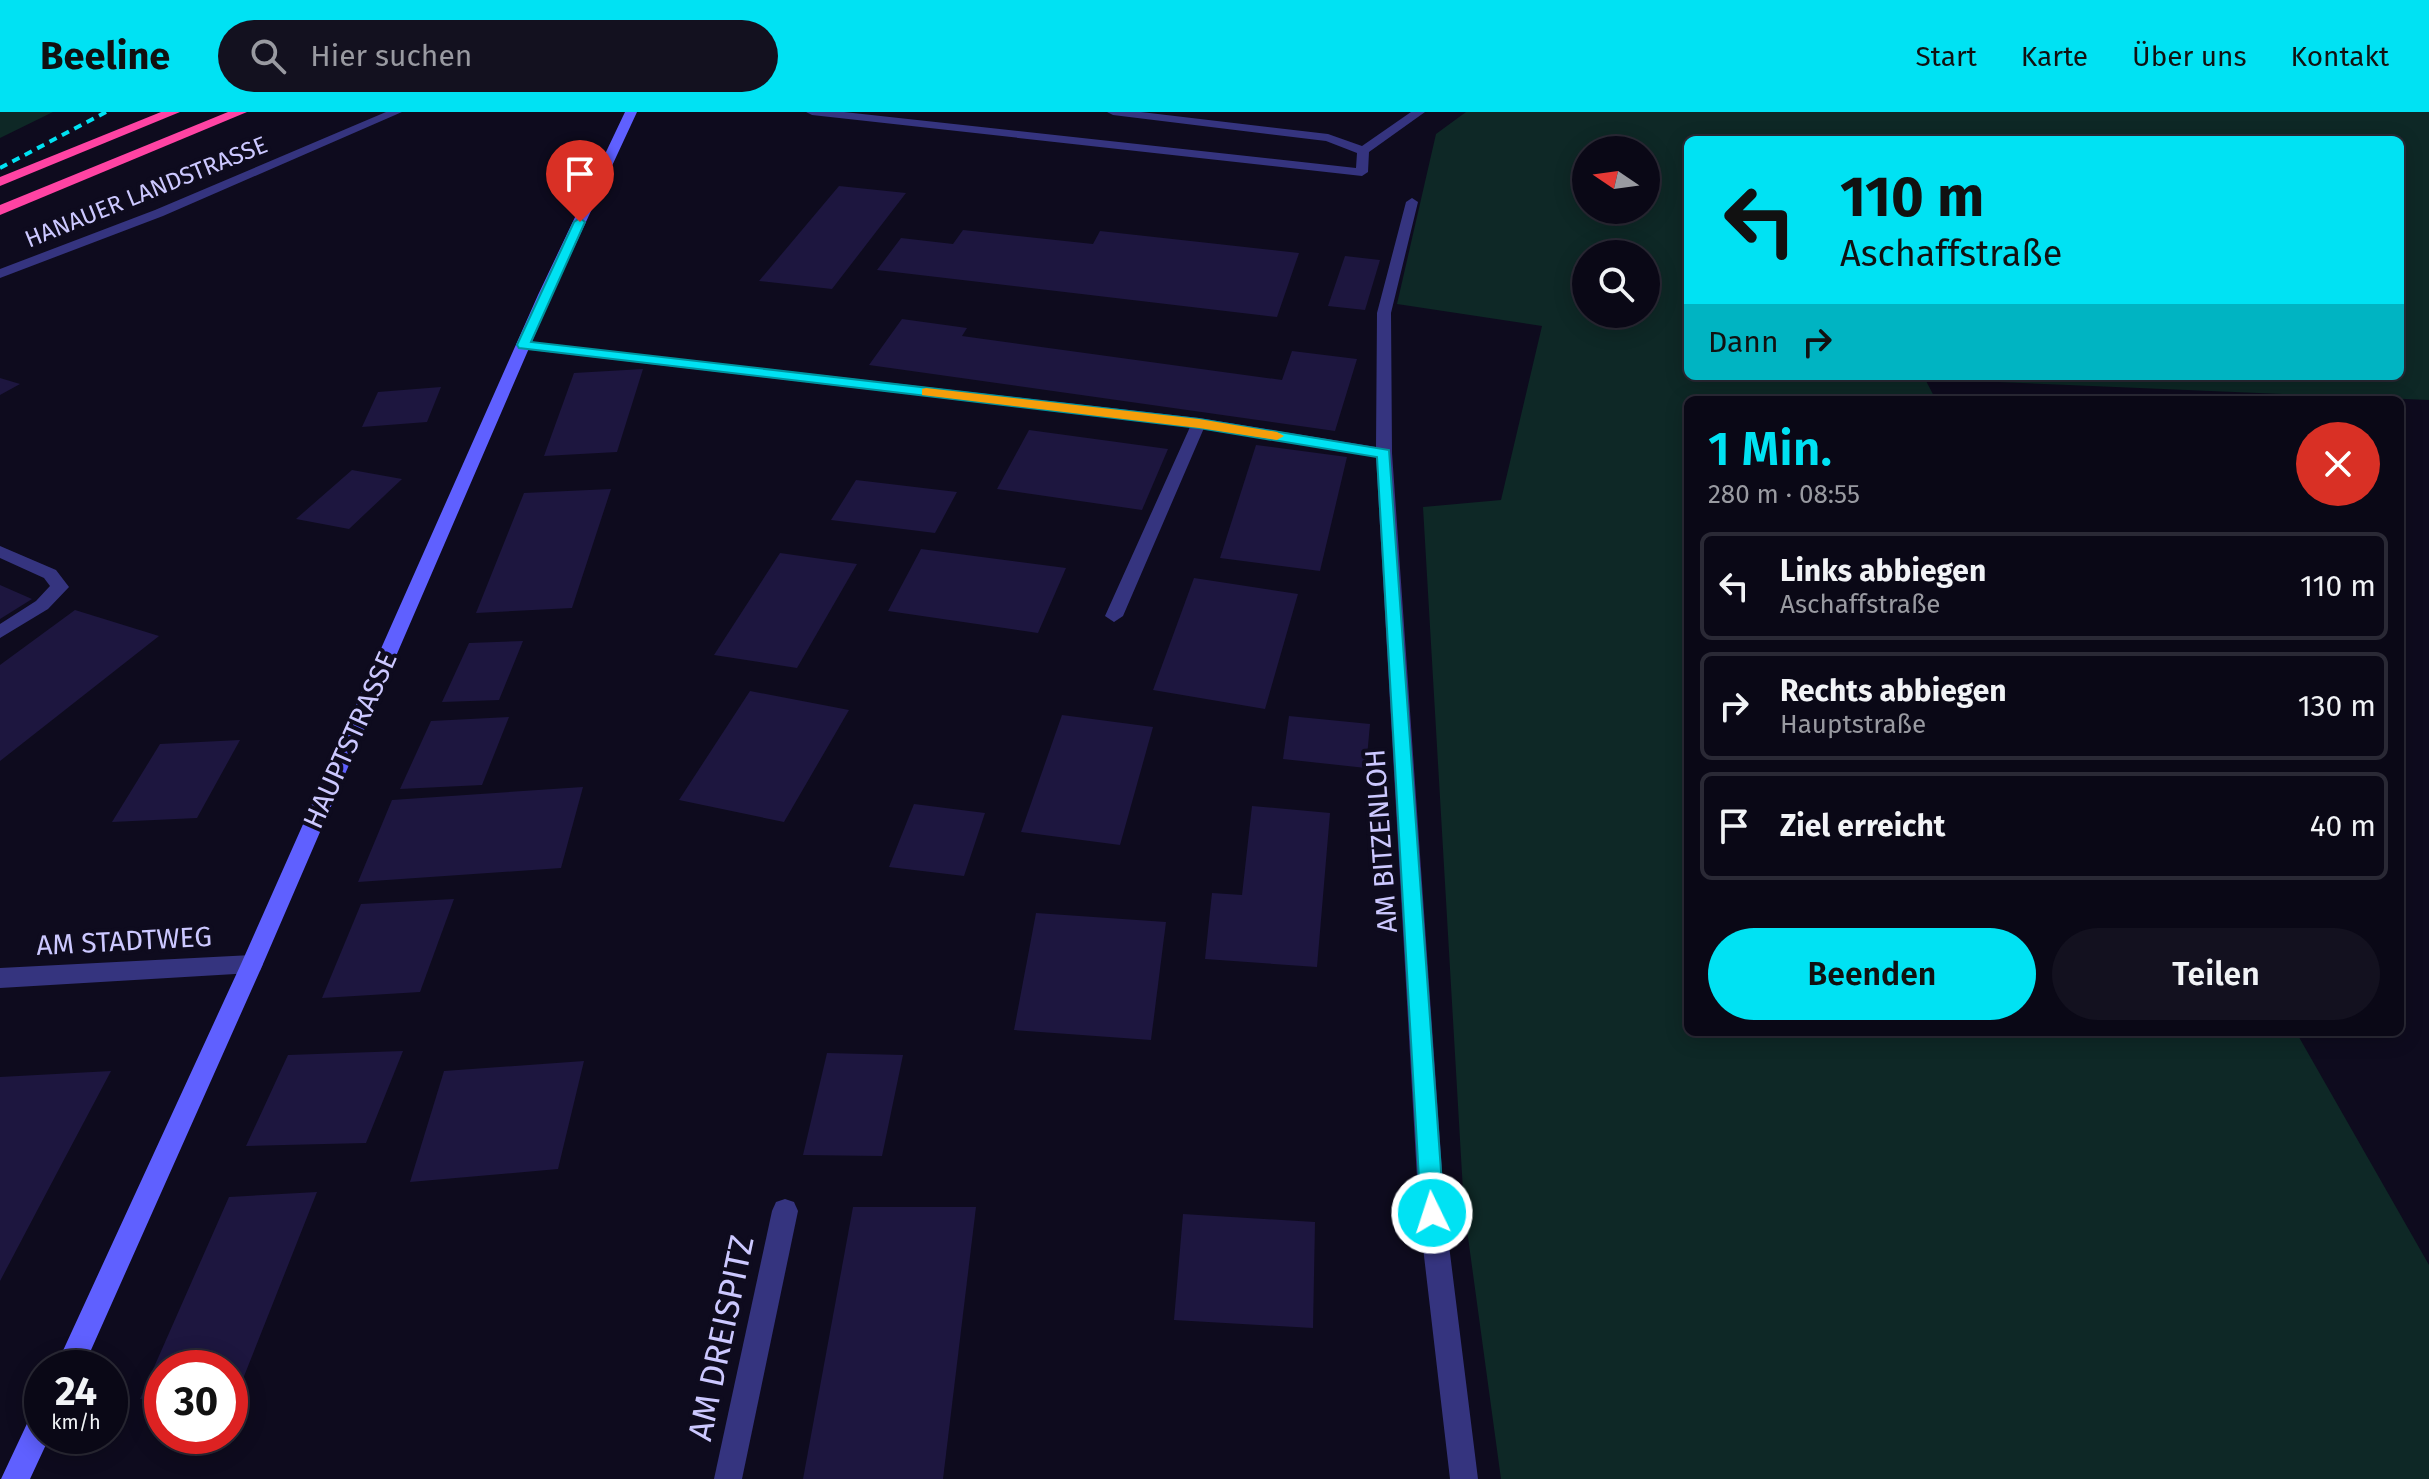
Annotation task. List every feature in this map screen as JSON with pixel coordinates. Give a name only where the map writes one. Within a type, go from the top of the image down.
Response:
[{"type":"highway","points":[[0,182],[173,112]]},
{"type":"highway","points":[[4,208],[240,112]]},
{"type":"street","name":"HANAUER LANDSTRASSE","points":[[0,274],[159,213],[396,112]]},
{"type":"street","name":"HAUPTSTRASSE","points":[[77,1350],[252,964],[523,345],[631,112]]},
{"type":"street","points":[[812,112],[1362,172],[1363,151]]},
{"type":"street","points":[[904,122],[928,112]]},
{"type":"street","points":[[1113,112],[1328,138],[1363,151]]},
{"type":"street","points":[[1363,151],[1419,112]]},
{"type":"street","name":"AM BITZENLOH","points":[[1412,202],[1384,313],[1384,453],[1432,1213],[1464,1479]]},
{"type":"street","points":[[523,345],[1199,423],[1384,453]]},
{"type":"street","points":[[1114,616],[1199,423]]},
{"type":"street","points":[[0,551],[50,574],[60,587],[42,605],[0,632]]},
{"type":"street","name":"AM STADTWEG","points":[[0,978],[252,964]]},
{"type":"street","name":"AM DREISPITZ","points":[[728,1479],[785,1211]]},
{"type":"street","points":[[15,1479],[27,1454]]},
{"type":"green space","points":[[0,112],[53,112],[0,138]]},
{"type":"green space","points":[[1466,112],[2429,112],[2429,400],[2404,399],[2404,396],[2333,396],[1949,380],[2404,380],[2404,136],[1684,136],[1684,380],[1926,380],[1934,396],[1684,396],[1684,1036],[2298,1036],[2429,1265],[2429,1479],[1501,1479],[1464,1208],[1423,507],[1501,500],[1542,326],[1397,304],[1436,134]]},
{"type":"building","points":[[839,186],[906,193],[832,289],[759,281]]},
{"type":"building","points":[[963,230],[1093,244],[1100,231],[1299,253],[1277,317],[877,270],[901,238],[953,244]]},
{"type":"building","points":[[1345,256],[1380,260],[1365,310],[1328,306]]},
{"type":"building","points":[[902,319],[967,328],[962,336],[1282,380],[1292,351],[1357,359],[1335,431],[869,365]]},
{"type":"building","points":[[643,369],[617,452],[544,456],[574,373]]},
{"type":"building","points":[[0,378],[20,384],[0,395]]},
{"type":"building","points":[[441,387],[427,422],[362,427],[378,392]]},
{"type":"building","points":[[1029,430],[1168,449],[1142,510],[997,489]]},
{"type":"building","points":[[1256,445],[1347,457],[1320,571],[1220,558]]},
{"type":"building","points":[[352,470],[402,479],[349,529],[296,519]]},
{"type":"building","points":[[856,480],[957,492],[935,533],[831,520]]},
{"type":"building","points":[[611,489],[572,608],[476,613],[524,493]]},
{"type":"building","points":[[921,549],[1066,568],[1038,633],[888,611]]},
{"type":"building","points":[[780,553],[857,564],[797,668],[714,655]]},
{"type":"building","points":[[1194,578],[1298,594],[1265,709],[1153,690]]},
{"type":"building","points":[[0,585],[32,599],[0,619]]},
{"type":"building","points":[[75,610],[159,636],[0,761],[0,665]]},
{"type":"building","points":[[523,641],[499,700],[442,702],[469,643]]},
{"type":"building","points":[[750,691],[849,710],[784,822],[679,800]]},
{"type":"building","points":[[1062,715],[1153,727],[1120,845],[1021,832]]},
{"type":"building","points":[[1289,716],[1370,724],[1366,768],[1283,759]]},
{"type":"building","points":[[509,717],[482,785],[400,789],[431,721]]},
{"type":"building","points":[[240,740],[197,818],[112,822],[160,744]]},
{"type":"building","points":[[583,787],[561,868],[358,882],[392,800]]},
{"type":"building","points":[[914,804],[985,813],[964,876],[889,867]]},
{"type":"building","points":[[1252,806],[1330,813],[1317,967],[1205,959],[1212,893],[1242,895]]},
{"type":"building","points":[[454,899],[420,992],[322,998],[361,904]]},
{"type":"building","points":[[1036,913],[1166,922],[1151,1040],[1014,1030]]},
{"type":"building","points":[[403,1051],[366,1143],[246,1146],[288,1055]]},
{"type":"building","points":[[827,1053],[903,1055],[882,1156],[803,1155]]},
{"type":"building","points":[[584,1061],[558,1169],[410,1182],[444,1071]]},
{"type":"building","points":[[111,1071],[59,1169],[0,1281],[0,1077]]},
{"type":"building","points":[[317,1192],[248,1366],[248,1350],[162,1350],[229,1197]]},
{"type":"building","points":[[853,1207],[976,1207],[943,1479],[803,1479]]},
{"type":"building","points":[[1183,1214],[1315,1222],[1313,1328],[1174,1320]]},
{"type":"railway","points":[[0,168],[106,112]]},
{"type":"slow traffic","points":[[926,392],[1199,423],[1277,436]]},
{"type":"route","points":[[580,222],[523,345],[1199,423],[1384,453],[1432,1213]]}]
